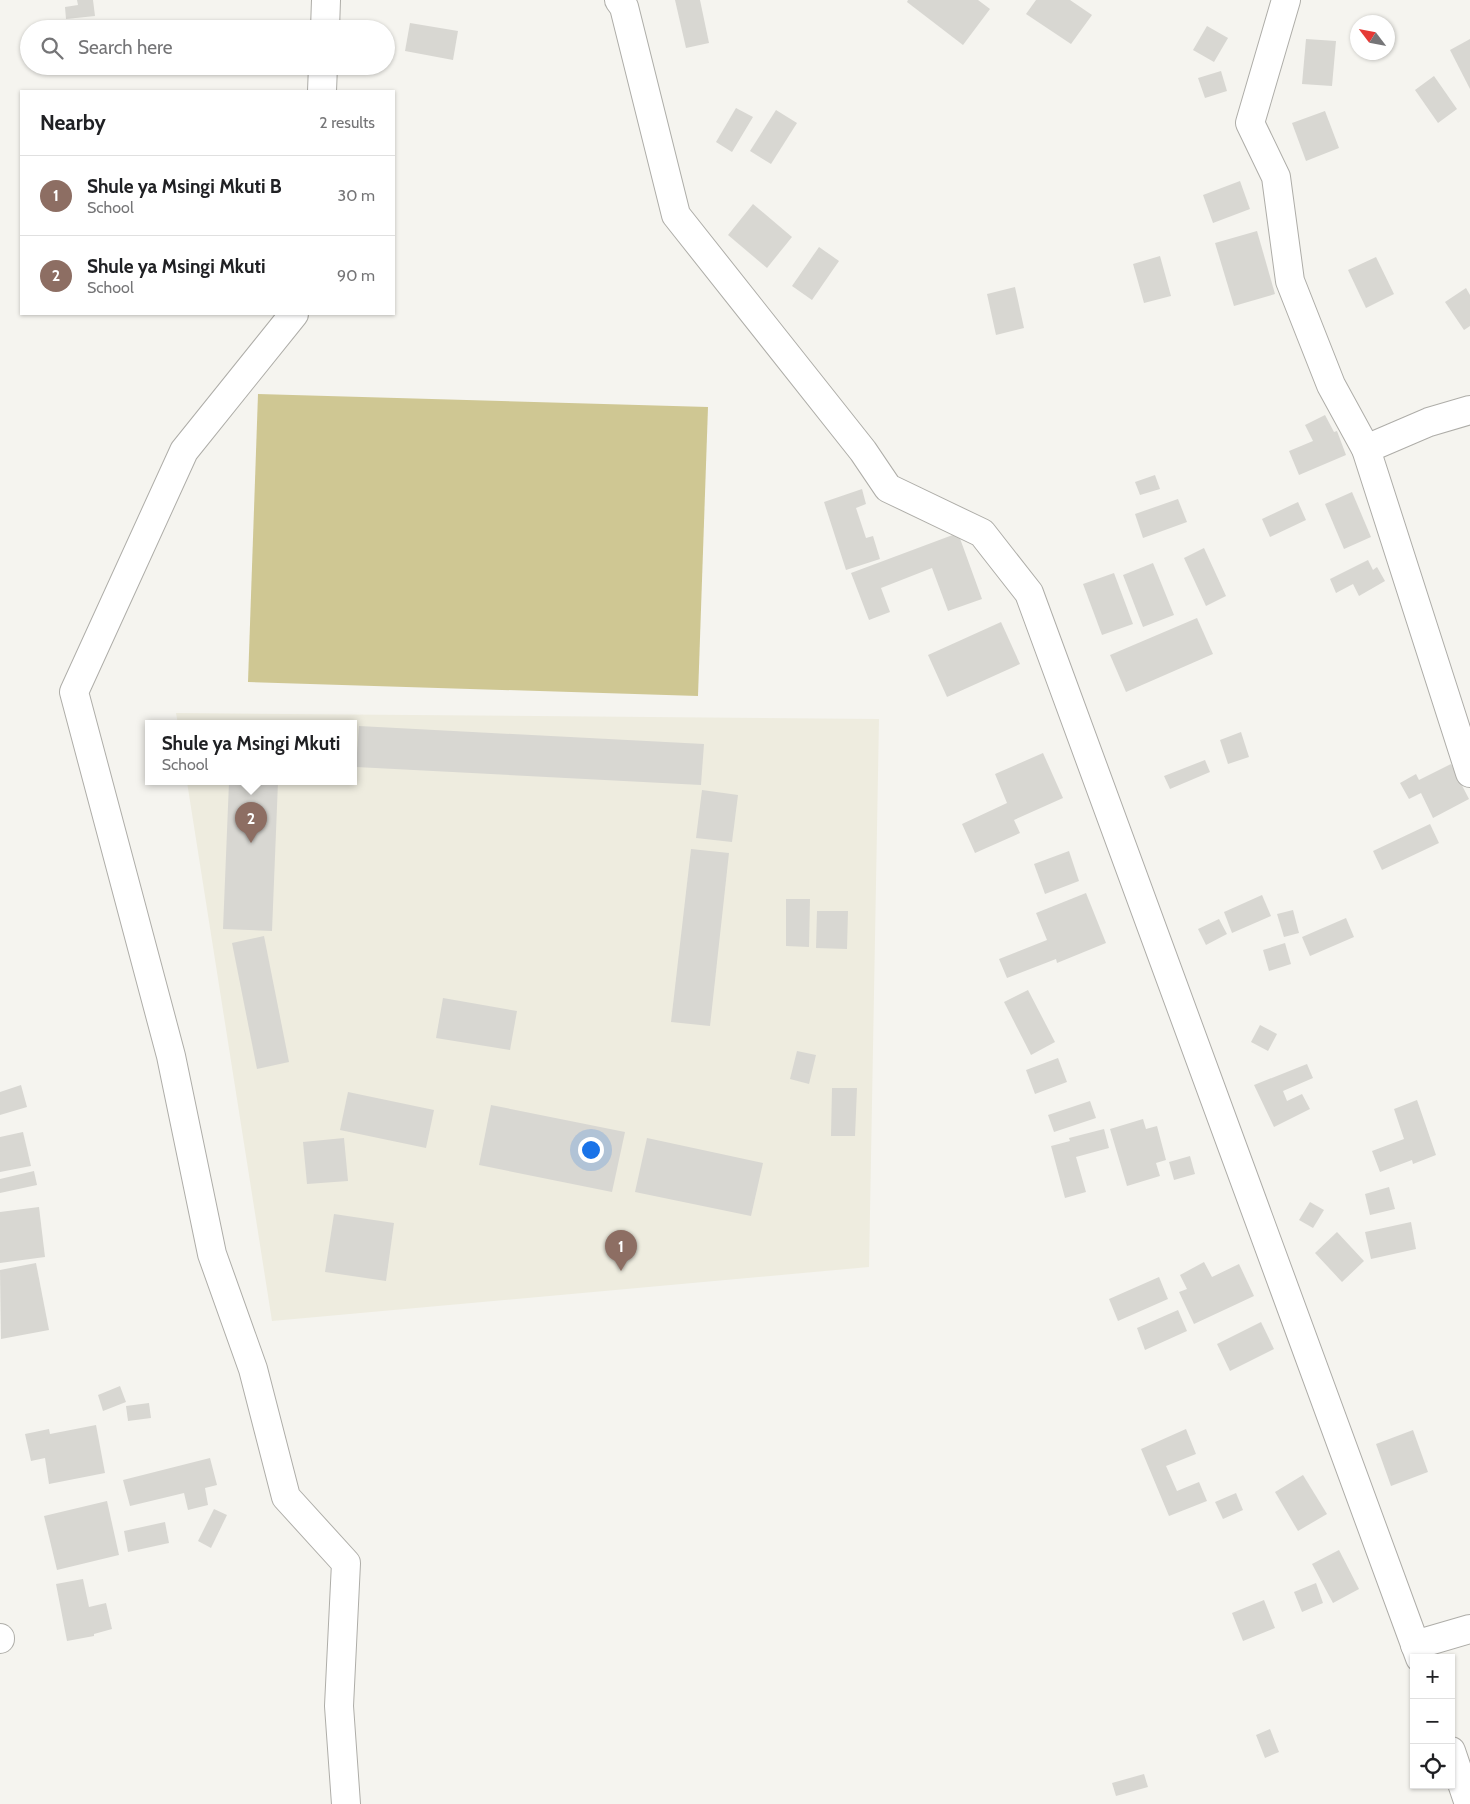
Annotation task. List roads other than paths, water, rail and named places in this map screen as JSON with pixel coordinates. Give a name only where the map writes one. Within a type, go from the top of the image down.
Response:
[{"type":"street","points":[[325,20],[326,0]]},
{"type":"street","points":[[619,0],[624,7],[676,215],[863,451],[888,488],[982,533],[1029,593],[1418,1651],[1470,1629]]},
{"type":"street","points":[[1286,0],[1250,123],[1276,177],[1290,281],[1331,386],[1366,449],[1470,774]]},
{"type":"street","points":[[322,90],[323,75]]},
{"type":"street","points":[[293,315],[184,451],[74,692],[171,1056],[212,1254],[254,1369],[286,1497],[346,1564],[339,1706],[346,1804]]},
{"type":"street","points":[[1366,449],[1429,422],[1470,410]]},
{"type":"street","points":[[1455,1763],[1469,1804]]},
{"type":"place","name":"Shule ya Msingi Mkuti","points":[[251,843]]},
{"type":"place","name":"Shule ya Msingi Mkuti B","points":[[621,1271]]}]
